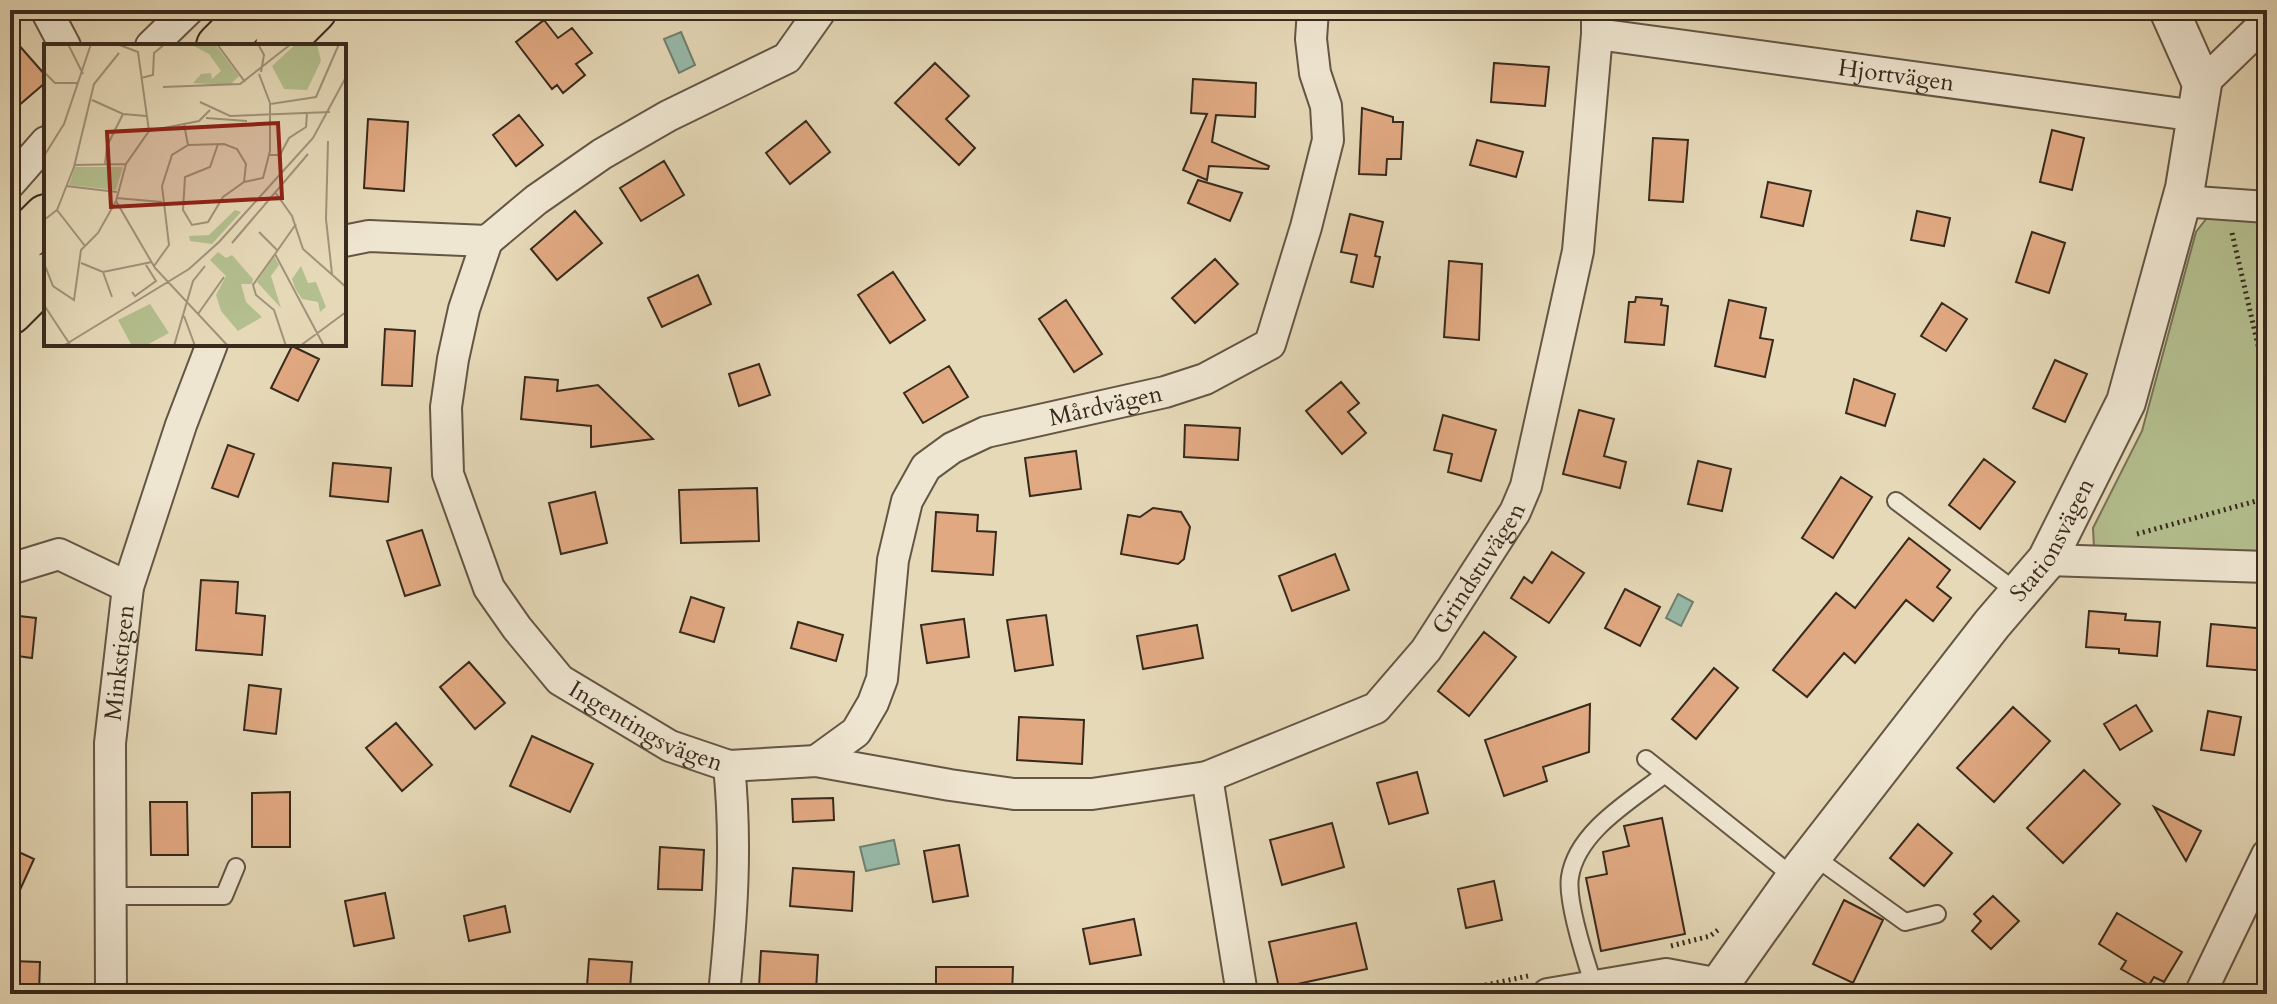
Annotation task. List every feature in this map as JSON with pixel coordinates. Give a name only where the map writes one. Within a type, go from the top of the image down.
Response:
[{"type":"main road","points":[[221,44],[255,10]]},
{"type":"main road","points":[[280,44],[314,10]]},
{"type":"main road","points":[[10,253],[44,219]]},
{"type":"main road","points":[[10,312],[44,278]]},
{"type":"street","points":[[46,10],[64,44]]},
{"type":"street","points":[[153,44],[188,10]]},
{"type":"street","points":[[346,241],[369,236],[487,241],[536,200],[602,154],[668,116],[787,58],[821,10]]},
{"type":"street","name":"Mårdvägen","points":[[816,761],[856,732],[873,703],[882,679],[893,560],[907,501],[926,467],[952,448],[986,432],[1165,392],[1205,379],[1270,344],[1306,227],[1328,140],[1326,106],[1315,73],[1311,39],[1313,10]]},
{"type":"street","points":[[2169,10],[2200,100]]},
{"type":"street","points":[[2200,100],[2267,21]]},
{"type":"street","name":"Hjortvägen","points":[[1597,22],[2200,100]]},
{"type":"street","name":"Grindstuvägen","points":[[1207,777],[1376,708],[1426,650],[1515,512],[1526,486],[1578,251],[1597,22]]},
{"type":"street","name":"Stationsvägen","points":[[1722,989],[1803,866],[2047,560],[2126,402],[2192,202],[2200,100]]},
{"type":"street","points":[[10,183],[44,144]]},
{"type":"street","points":[[2192,202],[2267,207]]},
{"type":"street","name":"Ingentingsvägen","points":[[487,241],[464,309],[446,407],[448,474],[489,588],[560,680],[670,746],[729,766],[816,761],[1014,794],[1092,794],[1207,777]]},
{"type":"street","name":"Minkstigen","points":[[111,994],[110,743],[128,587],[181,425],[211,346]]},
{"type":"street","points":[[10,569],[59,554],[128,587]]},
{"type":"street","points":[[2047,560],[2267,567]]},
{"type":"street","points":[[724,994],[734,892],[733,805],[729,766]]},
{"type":"street","points":[[1207,777],[1242,994]]},
{"type":"street","points":[[2200,994],[2267,855]]},
{"type":"street","points":[[1572,991],[1666,974],[1722,989]]},
{"type":"lane","points":[[1896,501],[2018,593]]},
{"type":"lane","points":[[1646,759],[1803,866],[1905,922],[1937,914]]},
{"type":"lane","points":[[1572,991],[1570,878],[1577,856],[1592,835],[1613,815],[1665,774]]},
{"type":"lane","points":[[110,896],[224,896],[236,867]]},
{"type":"path","points":[[2192,202],[2227,212],[2267,384]]},
{"type":"path","points":[[2133,535],[2267,498]]},
{"type":"shaded area","points":[[681,32],[695,65],[679,73],[664,39]]},
{"type":"shaded area","points":[[2227,212],[2267,219],[2267,553],[2094,548],[2093,528],[2142,431],[2196,232],[2206,219]]},
{"type":"shaded area","points":[[1678,594],[1693,602],[1681,626],[1666,618]]},
{"type":"shaded area","points":[[894,840],[899,864],[866,871],[860,847]]},
{"type":"building","points":[[544,20],[558,38],[572,28],[592,53],[576,64],[585,75],[563,93],[557,85],[552,89],[516,42]]},
{"type":"building","points":[[10,35],[44,74],[44,84],[10,113]]},
{"type":"building","points":[[935,63],[969,96],[946,119],[975,148],[959,165],[895,103]]},
{"type":"building","points":[[1494,63],[1549,67],[1545,106],[1491,102]]},
{"type":"building","points":[[1193,79],[1256,83],[1255,117],[1216,115],[1212,142],[1269,166],[1268,169],[1209,166],[1207,180],[1183,170],[1207,114],[1191,113]]},
{"type":"building","points":[[1362,108],[1393,117],[1393,122],[1403,122],[1401,159],[1387,159],[1386,175],[1359,174]]},
{"type":"building","points":[[519,115],[543,145],[516,166],[493,135]]},
{"type":"building","points":[[368,119],[408,122],[404,191],[364,188]]},
{"type":"building","points":[[806,121],[830,152],[790,184],[766,153]]},
{"type":"building","points":[[2052,130],[2084,138],[2072,190],[2040,182]]},
{"type":"building","points":[[1653,138],[1688,140],[1683,202],[1649,200]]},
{"type":"building","points":[[1477,140],[1523,152],[1516,177],[1470,165]]},
{"type":"building","points":[[664,161],[684,195],[641,221],[620,188]]},
{"type":"building","points":[[1198,180],[1242,193],[1230,221],[1188,203]]},
{"type":"building","points":[[1768,182],[1811,191],[1803,226],[1761,217]]},
{"type":"building","points":[[575,211],[602,243],[557,280],[531,249]]},
{"type":"building","points":[[1917,211],[1950,218],[1944,246],[1911,240]]},
{"type":"building","points":[[1350,214],[1383,222],[1375,256],[1380,257],[1373,287],[1351,282],[1357,255],[1341,252]]},
{"type":"building","points":[[2032,232],[2065,243],[2049,293],[2016,282]]},
{"type":"building","points":[[1215,259],[1238,284],[1195,323],[1172,298]]},
{"type":"building","points":[[1449,261],[1482,264],[1479,340],[1444,337]]},
{"type":"building","points":[[893,272],[925,320],[890,343],[858,295]]},
{"type":"building","points":[[698,275],[711,304],[662,327],[648,298]]},
{"type":"building","points":[[1636,297],[1662,299],[1661,305],[1668,306],[1664,345],[1625,342],[1629,302],[1635,302]]},
{"type":"building","points":[[1066,300],[1102,354],[1074,372],[1039,319]]},
{"type":"building","points":[[1729,300],[1766,308],[1760,338],[1773,340],[1765,377],[1715,366]]},
{"type":"building","points":[[1942,303],[1967,319],[1946,351],[1921,336]]},
{"type":"building","points":[[385,329],[415,331],[412,386],[382,385]]},
{"type":"building","points":[[292,346],[319,359],[298,401],[271,388]]},
{"type":"building","points":[[2055,360],[2087,374],[2065,422],[2033,408]]},
{"type":"building","points":[[759,364],[770,395],[739,406],[729,374]]},
{"type":"building","points":[[949,366],[968,397],[923,423],[904,393]]},
{"type":"building","points":[[525,377],[558,380],[557,391],[598,385],[653,439],[591,447],[591,426],[521,419]]},
{"type":"building","points":[[1854,379],[1895,394],[1885,426],[1846,413]]},
{"type":"building","points":[[1341,382],[1359,403],[1348,412],[1366,433],[1342,454],[1306,411]]},
{"type":"building","points":[[1579,410],[1614,419],[1604,456],[1626,462],[1620,488],[1563,474]]},
{"type":"building","points":[[1443,415],[1496,430],[1481,481],[1448,472],[1452,454],[1434,450]]},
{"type":"building","points":[[1185,425],[1240,428],[1238,460],[1184,457]]},
{"type":"building","points":[[228,445],[254,454],[238,497],[212,488]]},
{"type":"building","points":[[1076,451],[1081,489],[1030,496],[1025,458]]},
{"type":"building","points":[[1984,459],[2015,482],[1980,529],[1949,505]]},
{"type":"building","points":[[1698,461],[1731,469],[1722,511],[1688,504]]},
{"type":"building","points":[[333,463],[391,468],[388,502],[330,496]]},
{"type":"building","points":[[1841,477],[1872,497],[1833,558],[1802,538]]},
{"type":"building","points":[[757,488],[759,541],[681,543],[679,490]]},
{"type":"building","points":[[595,492],[607,543],[561,554],[549,503]]},
{"type":"building","points":[[1153,508],[1181,512],[1190,527],[1184,559],[1178,564],[1121,554],[1128,515],[1140,517]]},
{"type":"building","points":[[936,512],[978,515],[977,531],[996,532],[993,575],[932,571]]},
{"type":"building","points":[[422,530],[440,585],[405,596],[387,541]]},
{"type":"building","points":[[1909,538],[1950,570],[1937,587],[1951,598],[1933,621],[1906,600],[1855,663],[1844,653],[1807,697],[1773,670],[1836,593],[1855,608]]},
{"type":"building","points":[[1552,552],[1584,573],[1549,623],[1511,598],[1524,577],[1532,583]]},
{"type":"building","points":[[1335,554],[1349,590],[1292,611],[1279,576]]},
{"type":"building","points":[[201,580],[238,582],[236,613],[265,616],[262,655],[196,650]]},
{"type":"building","points":[[1625,589],[1660,607],[1640,646],[1605,628]]},
{"type":"building","points":[[691,597],[724,608],[714,642],[680,632]]},
{"type":"building","points":[[2089,611],[2126,614],[2125,620],[2160,622],[2157,656],[2086,647]]},
{"type":"building","points":[[10,615],[36,618],[32,658],[10,655]]},
{"type":"building","points":[[1046,615],[1053,665],[1015,671],[1007,620]]},
{"type":"building","points":[[964,619],[969,657],[927,663],[921,625]]},
{"type":"building","points":[[798,622],[843,635],[836,661],[791,648]]},
{"type":"building","points":[[2211,624],[2267,629],[2267,671],[2207,666]]},
{"type":"building","points":[[1197,625],[1203,658],[1143,669],[1137,636]]},
{"type":"building","points":[[1484,632],[1516,657],[1469,716],[1438,691]]},
{"type":"building","points":[[469,662],[505,703],[475,729],[440,687]]},
{"type":"building","points":[[1714,668],[1738,688],[1696,739],[1672,719]]},
{"type":"building","points":[[249,685],[281,689],[276,734],[244,730]]},
{"type":"building","points":[[1590,704],[1589,752],[1543,767],[1547,781],[1504,796],[1485,740]]},
{"type":"building","points":[[2136,705],[2152,731],[2120,750],[2104,724]]},
{"type":"building","points":[[2013,707],[2050,741],[1994,802],[1957,768]]},
{"type":"building","points":[[2208,711],[2241,717],[2234,755],[2201,750]]},
{"type":"building","points":[[1019,717],[1084,720],[1082,764],[1017,760]]},
{"type":"building","points":[[396,723],[432,765],[402,791],[366,748]]},
{"type":"building","points":[[532,736],[593,764],[570,812],[510,786]]},
{"type":"building","points":[[2084,770],[2120,804],[2063,863],[2027,828]]},
{"type":"building","points":[[1417,772],[1428,813],[1389,824],[1377,783]]},
{"type":"building","points":[[290,792],[290,847],[252,847],[252,793]]},
{"type":"building","points":[[833,798],[834,820],[793,822],[792,799]]},
{"type":"building","points":[[150,802],[187,802],[188,855],[151,855]]},
{"type":"building","points":[[2154,807],[2201,831],[2186,861]]},
{"type":"building","points":[[1662,818],[1685,934],[1601,951],[1586,878],[1607,874],[1603,852],[1629,846],[1624,826]]},
{"type":"building","points":[[1332,823],[1344,867],[1282,885],[1270,840]]},
{"type":"building","points":[[1918,824],[1952,853],[1924,886],[1890,858]]},
{"type":"building","points":[[959,845],[968,896],[933,902],[924,851]]},
{"type":"building","points":[[660,847],[704,850],[702,890],[658,889]]},
{"type":"building","points":[[10,848],[34,859],[10,912]]},
{"type":"building","points":[[793,868],[854,872],[852,911],[790,906]]},
{"type":"building","points":[[1494,881],[1502,920],[1466,928],[1458,889]]},
{"type":"building","points":[[385,893],[394,938],[354,946],[345,901]]},
{"type":"building","points":[[1993,896],[2019,921],[1991,949],[1972,931],[1981,921],[1974,914]]},
{"type":"building","points":[[1844,900],[1883,920],[1853,983],[1813,964]]},
{"type":"building","points":[[505,906],[510,932],[469,941],[464,916]]},
{"type":"building","points":[[2117,913],[2182,952],[2164,982],[2154,977],[2149,985],[2121,969],[2126,961],[2099,944]]},
{"type":"building","points":[[1134,919],[1141,955],[1090,964],[1083,929]]},
{"type":"building","points":[[1356,923],[1367,969],[1279,988],[1269,942]]},
{"type":"building","points":[[761,951],[818,955],[816,991],[759,987]]},
{"type":"building","points":[[589,959],[632,962],[630,989],[587,986]]},
{"type":"building","points":[[11,961],[40,962],[39,994],[10,994]]},
{"type":"building","points":[[936,967],[1013,967],[1012,994],[936,994]]}]
